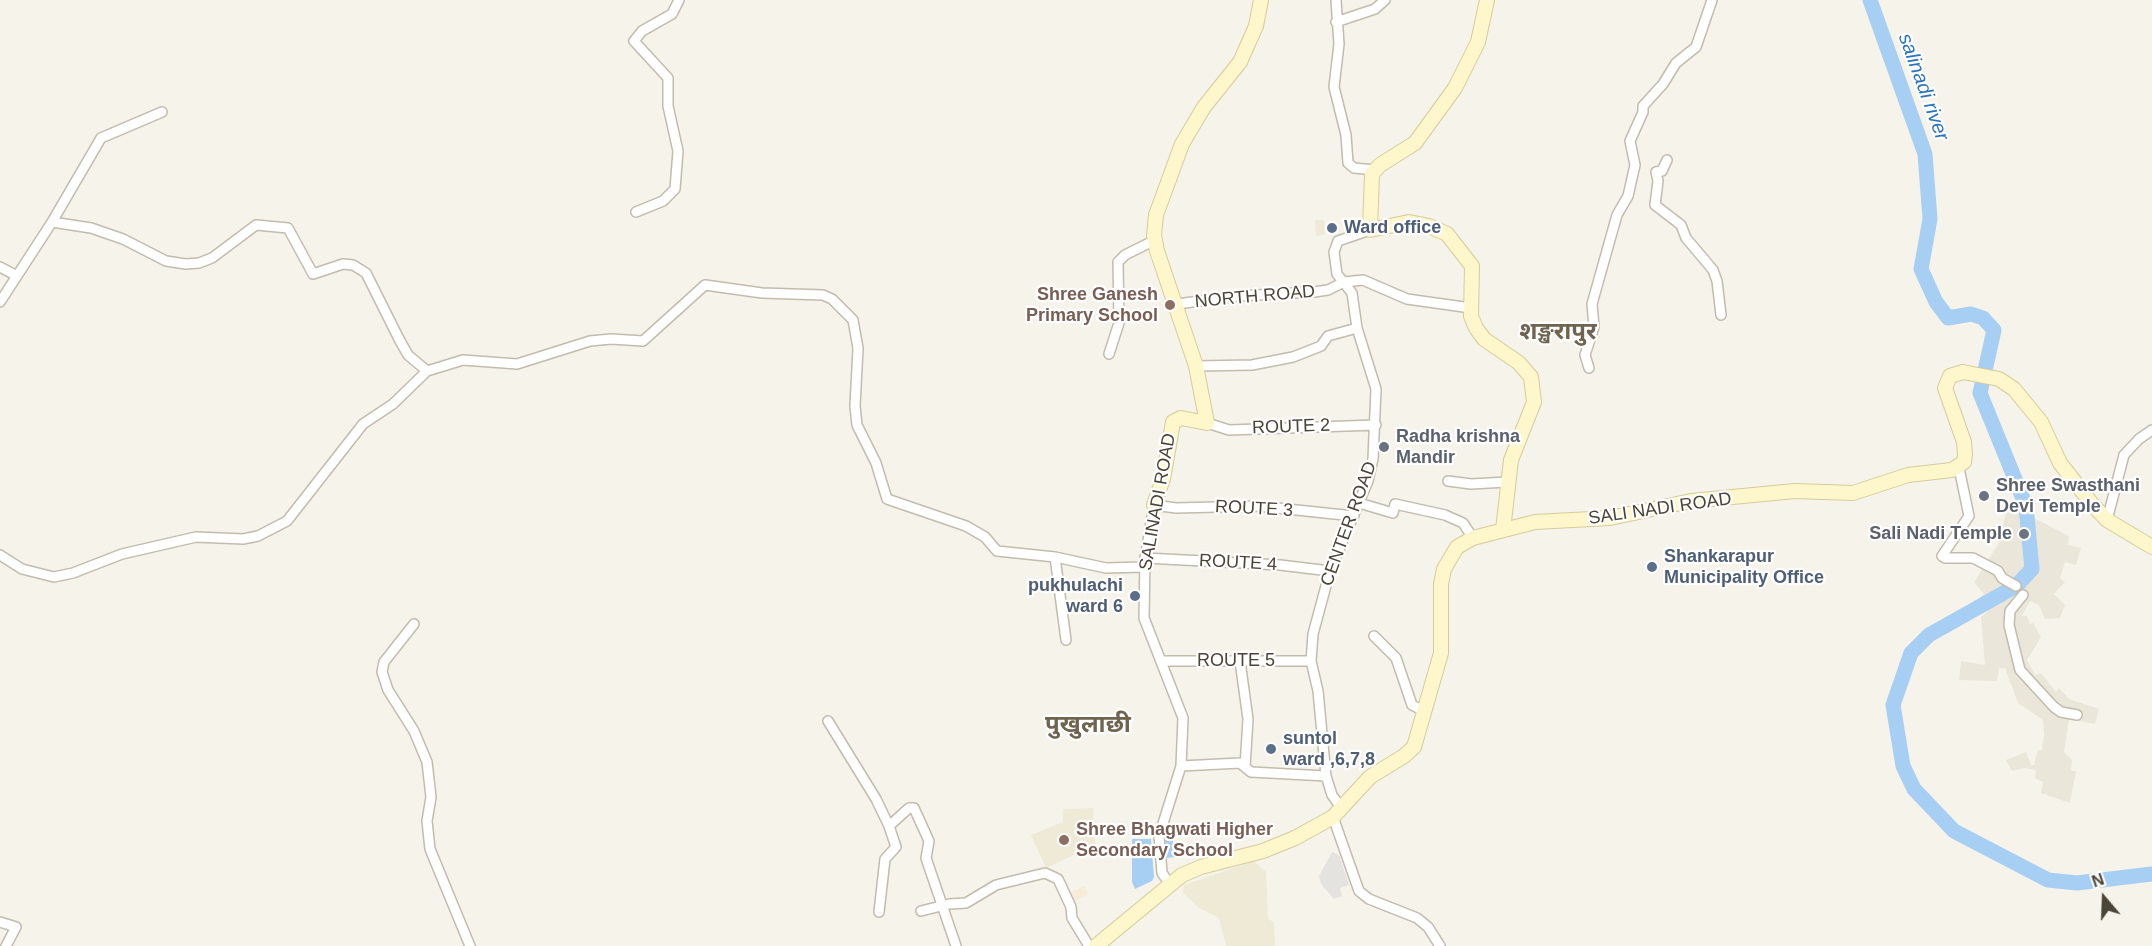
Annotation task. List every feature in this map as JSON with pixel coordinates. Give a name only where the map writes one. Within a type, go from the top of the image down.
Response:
[{"type":"main road","points":[[1207,423],[1196,366],[1155,240],[1156,215],[1182,144],[1204,107],[1240,62],[1256,26],[1261,0]]},
{"type":"main road","points":[[1487,0],[1478,42],[1455,88],[1415,142],[1375,170],[1371,179],[1370,230],[1409,222],[1429,226],[1447,234],[1472,266],[1471,316],[1479,333],[1527,370],[1534,387],[1534,402],[1514,448],[1507,482],[1503,530]]},
{"type":"main road","points":[[1959,468],[1964,462],[1964,442],[1945,388],[1950,376],[1963,372],[1988,375],[2014,389],[2049,434],[2060,463],[2107,520],[2152,546]]},
{"type":"main road","name":"SALINADI ROAD","points":[[1154,505],[1163,479],[1173,422],[1181,418],[1207,423]]},
{"type":"main road","name":"SALI NADI ROAD","points":[[1473,538],[1535,522],[1617,517],[1691,501],[1795,491],[1853,493],[1896,478],[1959,468]]},
{"type":"main road","points":[[1096,946],[1170,884],[1201,867],[1263,851],[1295,838],[1338,813],[1370,777],[1414,747],[1441,653],[1441,584],[1444,568],[1457,548],[1473,538]]},
{"type":"street","points":[[636,212],[663,201],[675,189],[678,151],[669,106],[668,78],[634,41],[642,31],[672,14],[679,0]]},
{"type":"street","points":[[1336,0],[1339,44],[1334,87],[1346,135],[1348,163],[1354,168],[1375,170]]},
{"type":"street","points":[[1336,22],[1375,9],[1385,0]]},
{"type":"street","points":[[1589,368],[1585,355],[1594,327],[1592,304],[1617,215],[1628,196],[1635,165],[1630,141],[1643,112],[1643,106],[1663,84],[1676,63],[1696,47],[1712,0]]},
{"type":"street","points":[[0,302],[52,222],[101,138],[162,112]]},
{"type":"street","points":[[1667,160],[1662,171],[1656,172],[1658,182],[1655,205],[1681,225],[1686,238],[1713,270],[1717,281],[1721,315]]},
{"type":"street","points":[[0,555],[22,569],[54,577],[73,573],[122,554],[196,537],[243,539],[258,536],[287,521],[363,424],[393,404],[427,371],[408,355],[366,273],[353,265],[343,264],[313,274],[288,228],[256,225],[212,258],[199,263],[186,264],[166,261],[123,239],[91,228],[52,222]]},
{"type":"street","name":"CENTER ROAD","points":[[1370,230],[1338,241],[1334,245],[1336,270],[1352,293],[1357,328],[1374,380],[1376,425],[1373,459],[1359,503],[1330,571],[1313,634],[1311,661],[1318,691],[1326,776],[1359,891],[1368,899],[1417,918],[1428,927],[1440,946]]},
{"type":"street","points":[[1109,354],[1119,323],[1118,262],[1125,255],[1155,240]]},
{"type":"street","points":[[0,267],[17,276]]},
{"type":"street","name":"NORTH ROAD","points":[[1177,304],[1211,299],[1328,290],[1344,282],[1363,280],[1407,299],[1471,308]]},
{"type":"street","name":"ROUTE 4","points":[[427,371],[463,360],[517,364],[590,341],[611,339],[642,341],[705,285],[762,293],[823,295],[836,303],[853,321],[858,348],[855,406],[857,425],[876,463],[887,499],[966,526],[985,537],[997,551],[1055,557],[1106,568],[1145,562],[1280,565],[1330,571]]},
{"type":"street","points":[[1196,366],[1252,365],[1293,357],[1321,346],[1328,336],[1357,328]]},
{"type":"street","name":"ROUTE 2","points":[[1207,423],[1229,430],[1376,425]]},
{"type":"street","points":[[2107,520],[2124,455],[2139,439],[2152,430]]},
{"type":"street","points":[[1959,468],[1969,516],[1942,556],[1945,558],[1973,558],[1998,571],[2002,578],[2016,586]]},
{"type":"street","points":[[1448,481],[1471,484],[1507,482]]},
{"type":"street","points":[[1359,503],[1393,513],[1395,504],[1444,515],[1463,524],[1473,538]]},
{"type":"street","name":"ROUTE 3","points":[[1154,505],[1176,508],[1258,506],[1354,516]]},
{"type":"street","name":"SALINADI ROAD","points":[[1154,505],[1145,562],[1144,618],[1183,718],[1181,766],[1159,836],[1162,873],[1170,884]]},
{"type":"street","points":[[1055,557],[1066,640]]},
{"type":"street","points":[[2023,595],[2013,604],[2009,625],[2020,670],[2054,707],[2061,712],[2077,715]]},
{"type":"street","points":[[414,624],[384,662],[382,672],[388,690],[414,731],[427,762],[431,797],[427,821],[430,849],[470,946]]},
{"type":"street","points":[[1374,636],[1396,658],[1412,705],[1424,711]]},
{"type":"street","name":"ROUTE 5","points":[[1161,661],[1311,661]]},
{"type":"street","points":[[1240,661],[1248,719],[1245,767]]},
{"type":"street","points":[[828,721],[876,799],[896,847],[885,859],[879,912]]},
{"type":"street","points":[[1181,766],[1240,763],[1251,772],[1326,776]]},
{"type":"street","points":[[889,826],[909,808],[914,808],[929,841],[926,858],[956,946]]},
{"type":"street","points":[[921,910],[972,901],[996,885],[1020,877],[1045,873],[1053,875],[1062,885],[1072,918],[1089,946]]},
{"type":"street","points":[[0,922],[16,927],[6,946]]},
{"type":"shaded area","points":[[1315,220],[1324,220],[1325,235],[1316,236]]},
{"type":"shaded area","points":[[2006,512],[2022,512],[2069,536],[2068,545],[2081,548],[2076,565],[2065,562],[2060,578],[2065,582],[2054,594],[2065,605],[2060,618],[2045,619],[2039,605],[2030,601],[2022,616],[2027,616],[2030,624],[2033,623],[2041,637],[2027,660],[2035,675],[2041,673],[2056,692],[2059,688],[2069,699],[2099,709],[2095,724],[2069,719],[2064,752],[2072,760],[2071,770],[2076,772],[2070,803],[2041,793],[2043,782],[2035,778],[2036,770],[2024,768],[2012,771],[2006,760],[2026,752],[2031,765],[2034,765],[2038,750],[2042,750],[2044,735],[2043,720],[2018,703],[2005,668],[1999,668],[1997,681],[1959,680],[1961,661],[1985,665],[1981,617],[1987,612],[1979,598],[1984,594],[1974,582],[1999,543]]},
{"type":"shaded area","name":"Shree Bhagwati Higher Secondary School","points":[[1093,808],[1095,845],[1046,868],[1031,835],[1063,822],[1063,809]]},
{"type":"shaded area","points":[[1332,852],[1339,855],[1349,885],[1340,888],[1342,896],[1334,899],[1321,884],[1319,876]]},
{"type":"shaded area","points":[[1254,861],[1266,872],[1268,919],[1274,922],[1275,946],[1226,946],[1219,918],[1199,908],[1183,893],[1184,885]]},
{"type":"shaded area","points":[[1084,886],[1088,894],[1074,902],[1070,893]]},
{"type":"water","points":[[1163,833],[1173,833],[1173,846],[1177,847],[1176,857],[1166,858]]},
{"type":"water","points":[[1132,839],[1151,839],[1154,877],[1152,881],[1135,889],[1132,882]]},
{"type":"waterway","name":"salinadi river","points":[[1870,0],[1925,154],[1930,219],[1921,269],[1936,302],[1948,318],[1971,314],[1983,318],[1994,330],[1980,393],[2026,506],[2032,569],[2016,586],[1929,635],[1911,653],[1893,705],[1903,766],[1914,789],[1954,831],[2048,880],[2077,883],[2152,874]]},
{"type":"place","name":"Ward office","points":[[1332,228]]},
{"type":"place","name":"Shree Ganesh Primary School","points":[[1170,305]]},
{"type":"place","name":"Radha krishna Mandir","points":[[1384,447]]},
{"type":"place","name":"Shree Swasthani Devi Temple","points":[[1984,496]]},
{"type":"place","name":"Sali Nadi Temple","points":[[2024,534]]},
{"type":"place","name":"Shankarapur Municipality Office","points":[[1652,567]]},
{"type":"place","name":"pukhulachi ward 6","points":[[1135,596]]},
{"type":"place","name":"suntol ward ,6,7,8","points":[[1271,749]]},
{"type":"place","name":"Shree Bhagwati Higher Secondary School","points":[[1064,840]]},
{"type":"district","name":"शङ्खरापुर","points":[[1558,332]]},
{"type":"district","name":"पुखुलाछी","points":[[1088,725]]}]
